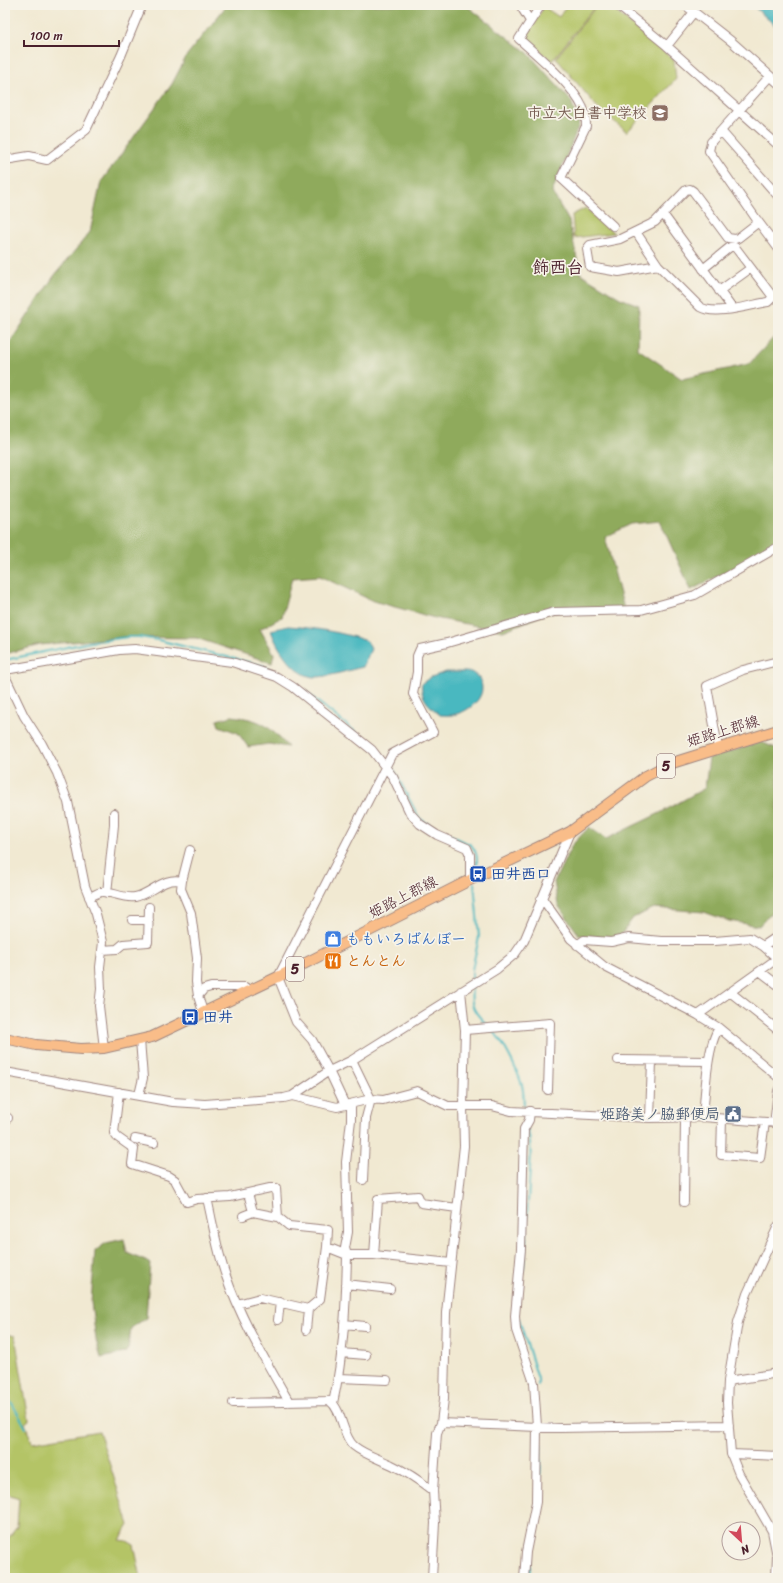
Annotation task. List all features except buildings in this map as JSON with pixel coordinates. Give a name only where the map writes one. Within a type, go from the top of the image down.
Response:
[{"type":"main road","name":"姫路上郡線","points":[[5,1038],[36,1046],[62,1049],[104,1048],[152,1037],[250,991],[470,880],[570,832],[646,776],[669,764],[778,730]]},
{"type":"street","points":[[5,160],[29,156],[47,160],[86,130],[121,56],[142,5]]},
{"type":"street","points":[[520,5],[530,21]]},
{"type":"street","points":[[541,5],[519,39],[548,65],[570,89],[584,108],[586,118],[586,126],[561,178],[613,226]]},
{"type":"street","points":[[617,5],[667,46],[778,144]]},
{"type":"street","points":[[685,5],[731,41],[778,83]]},
{"type":"street","points":[[667,46],[694,12]]},
{"type":"street","points":[[770,76],[711,142],[710,151],[778,248]]},
{"type":"street","points":[[721,131],[778,196]]},
{"type":"street","points":[[658,265],[619,272],[590,267],[587,249],[590,245],[620,239],[655,222],[683,192],[690,189],[728,238],[738,238],[756,224],[757,220]]},
{"type":"street","points":[[663,214],[732,308]]},
{"type":"street","points":[[636,232],[658,265],[700,307],[706,311],[717,311],[768,302],[773,297],[735,247],[730,247],[703,269]]},
{"type":"street","points":[[719,291],[751,268]]},
{"type":"street","points":[[333,1403],[339,1378],[344,1324],[347,1255],[345,1248],[348,1232],[346,1162],[351,1120],[348,1105],[312,1040],[296,1022],[278,977],[392,754],[433,732],[413,694],[417,672],[417,656],[420,649],[447,643],[554,612],[641,610],[695,595],[778,547]]},
{"type":"street","points":[[5,670],[120,650],[135,649],[232,662],[277,677],[293,687],[372,750],[393,777],[410,813],[420,824],[437,835],[467,848],[470,855],[470,880]]},
{"type":"street","points":[[718,748],[707,686],[743,670],[778,661]]},
{"type":"street","points":[[5,676],[24,716],[42,744],[66,794],[85,886],[96,914],[103,942],[100,967],[101,989],[99,1006],[104,1048]]},
{"type":"street","points":[[107,894],[118,826],[114,813]]},
{"type":"street","points":[[292,1096],[329,1071],[352,1060],[477,981],[515,954],[524,941],[570,832]]},
{"type":"street","points":[[190,850],[181,889],[191,913],[197,958],[196,982],[198,996],[203,1012]]},
{"type":"street","points":[[89,897],[100,892],[136,897],[169,881],[182,881]]},
{"type":"street","points":[[541,899],[577,945],[605,967],[698,1015],[719,1028],[777,1074]]},
{"type":"street","points":[[102,950],[117,949],[123,944],[148,942],[149,907]]},
{"type":"street","points":[[132,920],[149,920]]},
{"type":"street","points":[[763,946],[778,936]]},
{"type":"street","points":[[577,945],[584,940],[611,942],[630,938],[661,941],[750,938],[778,958],[761,972],[698,1015]]},
{"type":"street","points":[[761,972],[778,985]]},
{"type":"street","points":[[198,996],[204,989],[211,987],[246,987],[250,991]]},
{"type":"street","points":[[432,1578],[435,1523],[433,1491],[437,1433],[441,1422],[444,1399],[446,1313],[464,1146],[463,1106],[465,1030],[461,991]]},
{"type":"street","points":[[730,992],[778,1030]]},
{"type":"street","points":[[465,1030],[550,1023],[548,1090]]},
{"type":"street","points":[[703,1117],[708,1061],[716,1032],[719,1028]]},
{"type":"street","points":[[139,1095],[143,1078],[140,1040]]},
{"type":"street","points":[[352,1060],[371,1099],[366,1118],[363,1180]]},
{"type":"street","points":[[618,1060],[708,1061]]},
{"type":"street","points":[[650,1118],[652,1061]]},
{"type":"street","points":[[5,1072],[173,1102],[205,1104],[292,1096],[337,1107],[371,1099],[384,1100],[417,1091],[448,1106],[492,1106],[511,1111],[650,1118],[686,1119],[703,1117],[765,1122],[778,1122],[775,1116],[778,1091]]},
{"type":"street","points":[[119,1092],[114,1133],[117,1138],[134,1149],[132,1164],[169,1176],[175,1180],[187,1202],[197,1199],[230,1197],[276,1188],[278,1217]]},
{"type":"street","points":[[524,1578],[526,1552],[536,1502],[537,1426],[534,1383],[516,1330],[515,1316],[522,1249],[524,1129],[529,1120],[530,1111]]},
{"type":"street","points":[[684,1202],[686,1119]]},
{"type":"street","points":[[722,1119],[721,1155],[729,1156],[760,1158],[765,1122]]},
{"type":"street","points":[[135,1139],[154,1143]]},
{"type":"street","points":[[248,1193],[253,1212]]},
{"type":"street","points":[[374,1255],[378,1199],[418,1196],[421,1203],[457,1208]]},
{"type":"street","points":[[208,1198],[215,1238],[226,1276],[237,1304],[257,1346],[289,1402]]},
{"type":"street","points":[[243,1216],[253,1212],[278,1217],[289,1226],[328,1230],[320,1299],[308,1309],[306,1330]]},
{"type":"street","points":[[776,1578],[778,1556],[772,1532],[739,1474],[731,1454],[727,1403],[728,1381],[738,1322],[747,1294],[778,1229]]},
{"type":"street","points":[[327,1247],[347,1255],[374,1255],[451,1263]]},
{"type":"street","points":[[346,1284],[390,1289]]},
{"type":"street","points":[[237,1304],[260,1298],[308,1309]]},
{"type":"street","points":[[278,1320],[280,1302]]},
{"type":"street","points":[[344,1324],[366,1326]]},
{"type":"street","points":[[341,1354],[366,1355]]},
{"type":"street","points":[[728,1381],[778,1373]]},
{"type":"street","points":[[339,1378],[387,1380]]},
{"type":"street","points":[[233,1403],[330,1401],[336,1405],[352,1445],[361,1451],[416,1477],[433,1491]]},
{"type":"street","points":[[441,1422],[560,1428],[729,1426]]},
{"type":"street","points":[[731,1454],[778,1456]]},
{"type":"green space","points":[[227,5],[462,5],[467,6],[528,53],[571,101],[579,125],[552,192],[569,221],[580,273],[620,298],[639,305],[638,349],[682,379],[749,364],[778,333],[778,542],[757,556],[691,590],[660,521],[632,524],[605,537],[624,609],[548,613],[503,631],[435,618],[373,601],[320,576],[292,578],[282,617],[260,629],[274,654],[272,663],[196,638],[123,637],[40,645],[5,654],[5,350],[54,276],[90,232],[101,182],[172,84],[187,55]]},
{"type":"green space","points":[[567,5],[595,6],[552,61],[526,40],[525,37],[544,7],[559,17]]},
{"type":"green space","points":[[597,5],[608,5],[674,60],[676,79],[627,132],[598,108],[556,58]]},
{"type":"green space","points":[[586,208],[614,233],[574,238],[572,215]]},
{"type":"green space","points":[[232,716],[251,719],[264,725],[275,733],[288,747],[269,744],[248,747],[238,733],[219,726],[217,720]]},
{"type":"green space","points":[[761,742],[778,749],[778,905],[759,926],[729,921],[704,912],[654,908],[633,918],[618,939],[579,935],[558,905],[554,882],[572,845],[589,827],[606,839],[660,813],[705,788],[709,758]]},
{"type":"green space","points":[[124,1239],[127,1253],[150,1263],[146,1318],[131,1328],[128,1349],[125,1353],[101,1358],[96,1340],[91,1302],[95,1251],[106,1243]]},
{"type":"green space","points":[[5,1334],[15,1336],[29,1420],[25,1423],[32,1442],[99,1431],[129,1525],[120,1540],[127,1541],[134,1545],[141,1578],[5,1578],[5,1541],[17,1527],[19,1498],[5,1493]]},
{"type":"water","points":[[752,5],[770,5],[778,14],[778,28]]},
{"type":"water","points":[[288,626],[318,629],[348,635],[367,641],[371,649],[363,667],[327,676],[309,676],[294,667],[277,645],[271,630]]},
{"type":"water","points":[[446,672],[471,672],[479,678],[482,686],[482,692],[476,702],[467,710],[452,715],[440,715],[424,698],[422,693],[422,683],[431,677]]},
{"type":"waterway","points":[[5,660],[91,642],[127,637],[139,637],[158,640],[264,666],[293,683]]},
{"type":"waterway","points":[[303,690],[373,746],[387,761]]},
{"type":"waterway","points":[[390,764],[419,818],[431,826],[471,845],[474,848],[477,862],[476,873]]},
{"type":"waterway","points":[[472,981],[472,970],[479,937],[474,883]]},
{"type":"waterway","points":[[472,988],[472,1005],[479,1017],[488,1026]]},
{"type":"waterway","points":[[492,1030],[505,1048],[520,1079],[523,1091],[524,1110]]},
{"type":"waterway","points":[[523,1270],[531,1157],[527,1128]]},
{"type":"waterway","points":[[519,1319],[538,1379],[538,1385]]},
{"type":"waterway","points":[[5,1396],[13,1405],[26,1428]]},
{"type":"waterway","points":[[540,1481],[541,1442]]},
{"type":"waterway","points":[[529,1578],[532,1541]]},
{"type":"place","name":"市立大白書中学校","points":[[660,113]]},
{"type":"place","name":"田井西口","points":[[478,874]]},
{"type":"place","name":"ももいろばんぼー","points":[[333,939]]},
{"type":"place","name":"とんとん","points":[[333,961]]},
{"type":"place","name":"田井","points":[[190,1017]]},
{"type":"place","name":"姫路美ノ脇郵便局","points":[[733,1114]]},
{"type":"district","name":"飾西台","points":[[558,267]]}]
